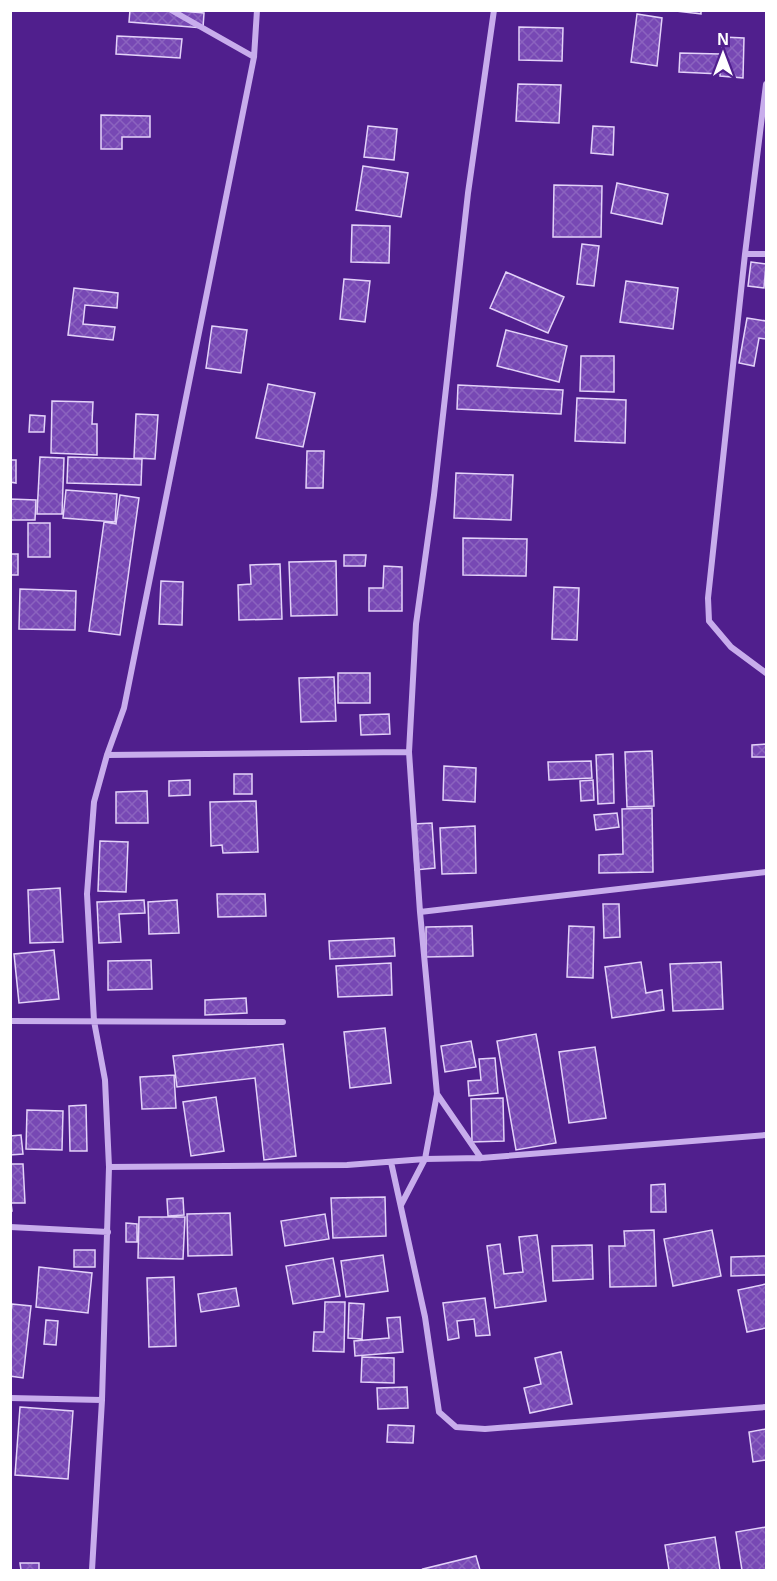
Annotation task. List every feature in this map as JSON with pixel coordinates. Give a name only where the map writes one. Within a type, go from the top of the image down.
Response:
[{"type":"street","points":[[171,10],[254,57]]},
{"type":"street","points":[[92,1570],[102,1400],[109,1167],[105,1080],[94,1021],[87,894],[94,802],[107,755],[124,708],[254,57],[257,10]]},
{"type":"street","points":[[401,1205],[425,1159],[437,1094],[420,912],[409,752],[416,624],[434,495],[468,193],[494,10]]},
{"type":"street","points":[[766,84],[745,254],[708,598],[709,621],[731,647],[766,673]]},
{"type":"street","points":[[745,254],[766,255]]},
{"type":"street","points":[[107,755],[409,752]]},
{"type":"street","points":[[420,912],[766,872]]},
{"type":"street","points":[[10,1022],[283,1022]]},
{"type":"street","points":[[437,1094],[481,1158]]},
{"type":"street","points":[[109,1167],[347,1165],[425,1159],[481,1158],[766,1135]]},
{"type":"street","points":[[391,1162],[425,1317],[439,1412],[456,1427],[485,1429],[766,1407]]},
{"type":"street","points":[[10,1227],[108,1232]]},
{"type":"street","points":[[10,1398],[102,1400]]},
{"type":"building","points":[[130,10],[204,13],[203,28],[129,22]]},
{"type":"building","points":[[667,10],[701,10],[701,14]]},
{"type":"building","points":[[637,14],[662,18],[657,66],[631,62]]},
{"type":"building","points":[[519,27],[563,28],[562,61],[519,60]]},
{"type":"building","points":[[117,36],[182,39],[180,58],[116,54]]},
{"type":"building","points":[[723,37],[744,38],[743,78],[720,76]]},
{"type":"building","points":[[680,53],[720,54],[720,74],[679,72]]},
{"type":"building","points":[[518,84],[561,85],[559,123],[516,121]]},
{"type":"building","points":[[101,115],[150,116],[150,137],[122,137],[122,149],[101,149]]},
{"type":"building","points":[[368,126],[397,129],[394,160],[364,157]]},
{"type":"building","points":[[593,126],[614,127],[613,155],[591,153]]},
{"type":"building","points":[[363,166],[408,173],[401,217],[356,210]]},
{"type":"building","points":[[617,183],[668,194],[662,224],[611,213]]},
{"type":"building","points":[[554,185],[602,186],[601,237],[553,237]]},
{"type":"building","points":[[352,225],[390,226],[389,263],[351,262]]},
{"type":"building","points":[[582,244],[599,246],[594,286],[577,284]]},
{"type":"building","points":[[751,262],[766,264],[764,288],[748,286]]},
{"type":"building","points":[[506,272],[564,297],[548,333],[490,308]]},
{"type":"building","points":[[344,279],[370,281],[365,322],[340,319]]},
{"type":"building","points":[[626,281],[678,288],[673,329],[620,322]]},
{"type":"building","points":[[74,288],[118,293],[117,308],[85,305],[83,324],[115,327],[113,340],[68,335]]},
{"type":"building","points":[[747,318],[766,321],[766,339],[759,338],[754,366],[739,363]]},
{"type":"building","points":[[212,326],[247,330],[241,373],[206,368]]},
{"type":"building","points":[[506,330],[567,346],[559,382],[497,366]]},
{"type":"building","points":[[581,356],[614,356],[614,392],[580,391]]},
{"type":"building","points":[[268,384],[315,393],[303,447],[256,438]]},
{"type":"building","points":[[458,385],[563,390],[561,414],[457,409]]},
{"type":"building","points":[[577,398],[626,400],[625,443],[575,441]]},
{"type":"building","points":[[52,401],[93,402],[92,424],[97,424],[97,455],[51,453]]},
{"type":"building","points":[[136,414],[158,415],[155,459],[134,458]]},
{"type":"building","points":[[30,415],[45,416],[44,432],[29,432]]},
{"type":"building","points":[[307,451],[324,451],[323,488],[306,488]]},
{"type":"building","points":[[40,457],[64,458],[62,514],[37,514]]},
{"type":"building","points":[[68,457],[142,459],[141,485],[67,483]]},
{"type":"building","points":[[10,460],[16,460],[16,483],[10,482]]},
{"type":"building","points":[[456,473],[513,475],[511,520],[454,518]]},
{"type":"building","points":[[66,490],[117,494],[115,522],[63,518]]},
{"type":"building","points":[[120,495],[139,498],[120,635],[89,631],[104,522],[116,524]]},
{"type":"building","points":[[10,499],[36,500],[35,520],[10,520]]},
{"type":"building","points":[[28,523],[50,523],[50,557],[28,557]]},
{"type":"building","points":[[463,538],[527,539],[526,576],[463,575]]},
{"type":"building","points":[[10,554],[18,554],[18,575],[10,575]]},
{"type":"building","points":[[344,555],[366,555],[365,566],[344,566]]},
{"type":"building","points":[[336,561],[337,615],[291,616],[289,562]]},
{"type":"building","points":[[280,564],[282,619],[239,620],[238,585],[251,584],[250,565]]},
{"type":"building","points":[[384,566],[402,567],[402,611],[369,611],[369,588],[383,588]]},
{"type":"building","points":[[161,581],[183,582],[182,625],[159,624]]},
{"type":"building","points":[[554,587],[579,588],[577,640],[552,639]]},
{"type":"building","points":[[20,589],[76,591],[75,630],[19,629]]},
{"type":"building","points":[[338,673],[370,673],[370,703],[338,703]]},
{"type":"building","points":[[334,677],[336,721],[301,722],[299,678]]},
{"type":"building","points":[[389,714],[390,734],[361,735],[360,715]]},
{"type":"building","points":[[766,744],[766,757],[752,757],[752,745]]},
{"type":"building","points":[[652,751],[654,806],[627,807],[625,752]]},
{"type":"building","points":[[613,754],[614,803],[598,804],[596,755]]},
{"type":"building","points":[[591,761],[592,778],[549,780],[548,762]]},
{"type":"building","points":[[444,766],[476,768],[475,802],[443,800]]},
{"type":"building","points":[[234,774],[252,774],[252,794],[234,794]]},
{"type":"building","points":[[190,780],[190,795],[169,796],[169,781]]},
{"type":"building","points":[[593,780],[594,800],[581,801],[580,781]]},
{"type":"building","points":[[147,791],[148,823],[116,823],[116,792]]},
{"type":"building","points":[[256,801],[258,852],[223,853],[222,845],[211,846],[210,802]]},
{"type":"building","points":[[652,808],[653,872],[599,873],[599,855],[623,854],[622,809]]},
{"type":"building","points":[[617,813],[619,827],[596,830],[594,815]]},
{"type":"building","points":[[432,823],[435,868],[415,870],[413,824]]},
{"type":"building","points":[[475,826],[476,873],[442,874],[440,828]]},
{"type":"building","points":[[100,841],[128,842],[126,892],[98,891]]},
{"type":"building","points":[[60,888],[63,942],[30,943],[28,890]]},
{"type":"building","points":[[217,894],[265,894],[266,916],[218,917]]},
{"type":"building","points":[[144,900],[145,913],[119,914],[121,942],[99,943],[97,902]]},
{"type":"building","points":[[177,900],[179,933],[149,934],[148,902]]},
{"type":"building","points":[[603,904],[619,904],[620,937],[604,938]]},
{"type":"building","points":[[472,926],[473,956],[426,957],[426,927]]},
{"type":"building","points":[[569,926],[594,927],[593,978],[567,977]]},
{"type":"building","points":[[394,938],[395,956],[330,959],[329,941]]},
{"type":"building","points":[[54,950],[59,999],[19,1003],[14,954]]},
{"type":"building","points":[[151,960],[152,989],[108,990],[108,961]]},
{"type":"building","points":[[641,962],[646,993],[662,990],[664,1010],[612,1018],[605,967]]},
{"type":"building","points":[[721,962],[723,1009],[673,1011],[670,964]]},
{"type":"building","points":[[391,963],[392,995],[338,997],[336,966]]},
{"type":"building","points":[[246,998],[247,1013],[205,1015],[205,1000]]},
{"type":"building","points":[[385,1028],[391,1083],[350,1088],[344,1032]]},
{"type":"building","points":[[536,1034],[556,1143],[516,1150],[497,1041]]},
{"type":"building","points":[[471,1041],[476,1067],[445,1072],[441,1046]]},
{"type":"building","points":[[283,1044],[296,1156],[264,1160],[255,1078],[177,1087],[173,1056]]},
{"type":"building","points":[[595,1047],[606,1118],[569,1123],[559,1052]]},
{"type":"building","points":[[495,1058],[498,1093],[469,1096],[468,1081],[481,1080],[479,1059]]},
{"type":"building","points":[[174,1075],[176,1108],[142,1109],[140,1077]]},
{"type":"building","points":[[216,1097],[224,1151],[191,1156],[183,1102]]},
{"type":"building","points":[[503,1098],[504,1141],[472,1142],[471,1099]]},
{"type":"building","points":[[86,1105],[87,1151],[70,1151],[69,1106]]},
{"type":"building","points":[[27,1110],[63,1111],[62,1150],[26,1149]]},
{"type":"building","points":[[21,1135],[23,1154],[10,1155],[10,1136]]},
{"type":"building","points":[[10,1164],[23,1164],[25,1203],[11,1203],[12,1211],[10,1211]]},
{"type":"building","points":[[665,1184],[666,1212],[651,1212],[651,1185]]},
{"type":"building","points":[[385,1197],[386,1236],[333,1238],[331,1198]]},
{"type":"building","points":[[183,1198],[184,1215],[168,1216],[167,1199]]},
{"type":"building","points":[[230,1213],[232,1255],[188,1256],[187,1214]]},
{"type":"building","points":[[325,1214],[329,1239],[285,1246],[281,1221]]},
{"type":"building","points":[[139,1217],[185,1217],[183,1259],[138,1258]]},
{"type":"building","points":[[126,1223],[137,1224],[137,1242],[126,1242]]},
{"type":"building","points":[[654,1230],[656,1286],[610,1287],[609,1246],[625,1246],[624,1231]]},
{"type":"building","points":[[712,1230],[721,1276],[673,1286],[664,1239]]},
{"type":"building","points":[[537,1235],[546,1301],[495,1308],[487,1246],[500,1244],[504,1274],[523,1272],[519,1237]]},
{"type":"building","points":[[592,1245],[593,1279],[553,1281],[552,1246]]},
{"type":"building","points":[[74,1250],[95,1250],[95,1267],[74,1267]]},
{"type":"building","points":[[383,1255],[388,1291],[346,1297],[341,1261]]},
{"type":"building","points":[[766,1256],[766,1275],[731,1276],[731,1257]]},
{"type":"building","points":[[333,1258],[340,1296],[293,1304],[286,1266]]},
{"type":"building","points":[[39,1267],[92,1273],[88,1313],[36,1307]]},
{"type":"building","points":[[174,1277],[176,1346],[149,1347],[147,1278]]},
{"type":"building","points":[[766,1284],[766,1328],[747,1332],[738,1290]]},
{"type":"building","points":[[236,1288],[239,1306],[201,1312],[198,1294]]},
{"type":"building","points":[[485,1298],[490,1335],[476,1336],[474,1319],[457,1321],[459,1338],[448,1340],[443,1303]]},
{"type":"building","points":[[325,1302],[345,1302],[344,1352],[313,1351],[314,1332],[324,1332]]},
{"type":"building","points":[[349,1303],[364,1304],[362,1339],[348,1338]]},
{"type":"building","points":[[12,1304],[31,1306],[23,1378],[10,1376]]},
{"type":"building","points":[[400,1317],[403,1352],[355,1356],[354,1341],[389,1338],[387,1318]]},
{"type":"building","points":[[46,1320],[58,1321],[56,1345],[44,1344]]},
{"type":"building","points":[[561,1352],[572,1404],[530,1413],[524,1388],[541,1384],[535,1358]]},
{"type":"building","points":[[362,1357],[394,1358],[394,1383],[361,1382]]},
{"type":"building","points":[[407,1387],[408,1408],[378,1409],[377,1388]]},
{"type":"building","points":[[20,1407],[73,1411],[68,1479],[15,1475]]},
{"type":"building","points":[[388,1425],[414,1426],[413,1443],[387,1442]]},
{"type":"building","points":[[766,1429],[766,1460],[753,1462],[749,1432]]},
{"type":"building","points":[[766,1527],[766,1570],[742,1570],[736,1532]]},
{"type":"building","points":[[715,1537],[720,1570],[669,1570],[665,1545]]},
{"type":"building","points":[[476,1556],[480,1570],[423,1569]]},
{"type":"building","points":[[20,1563],[39,1563],[39,1570],[21,1570]]}]
